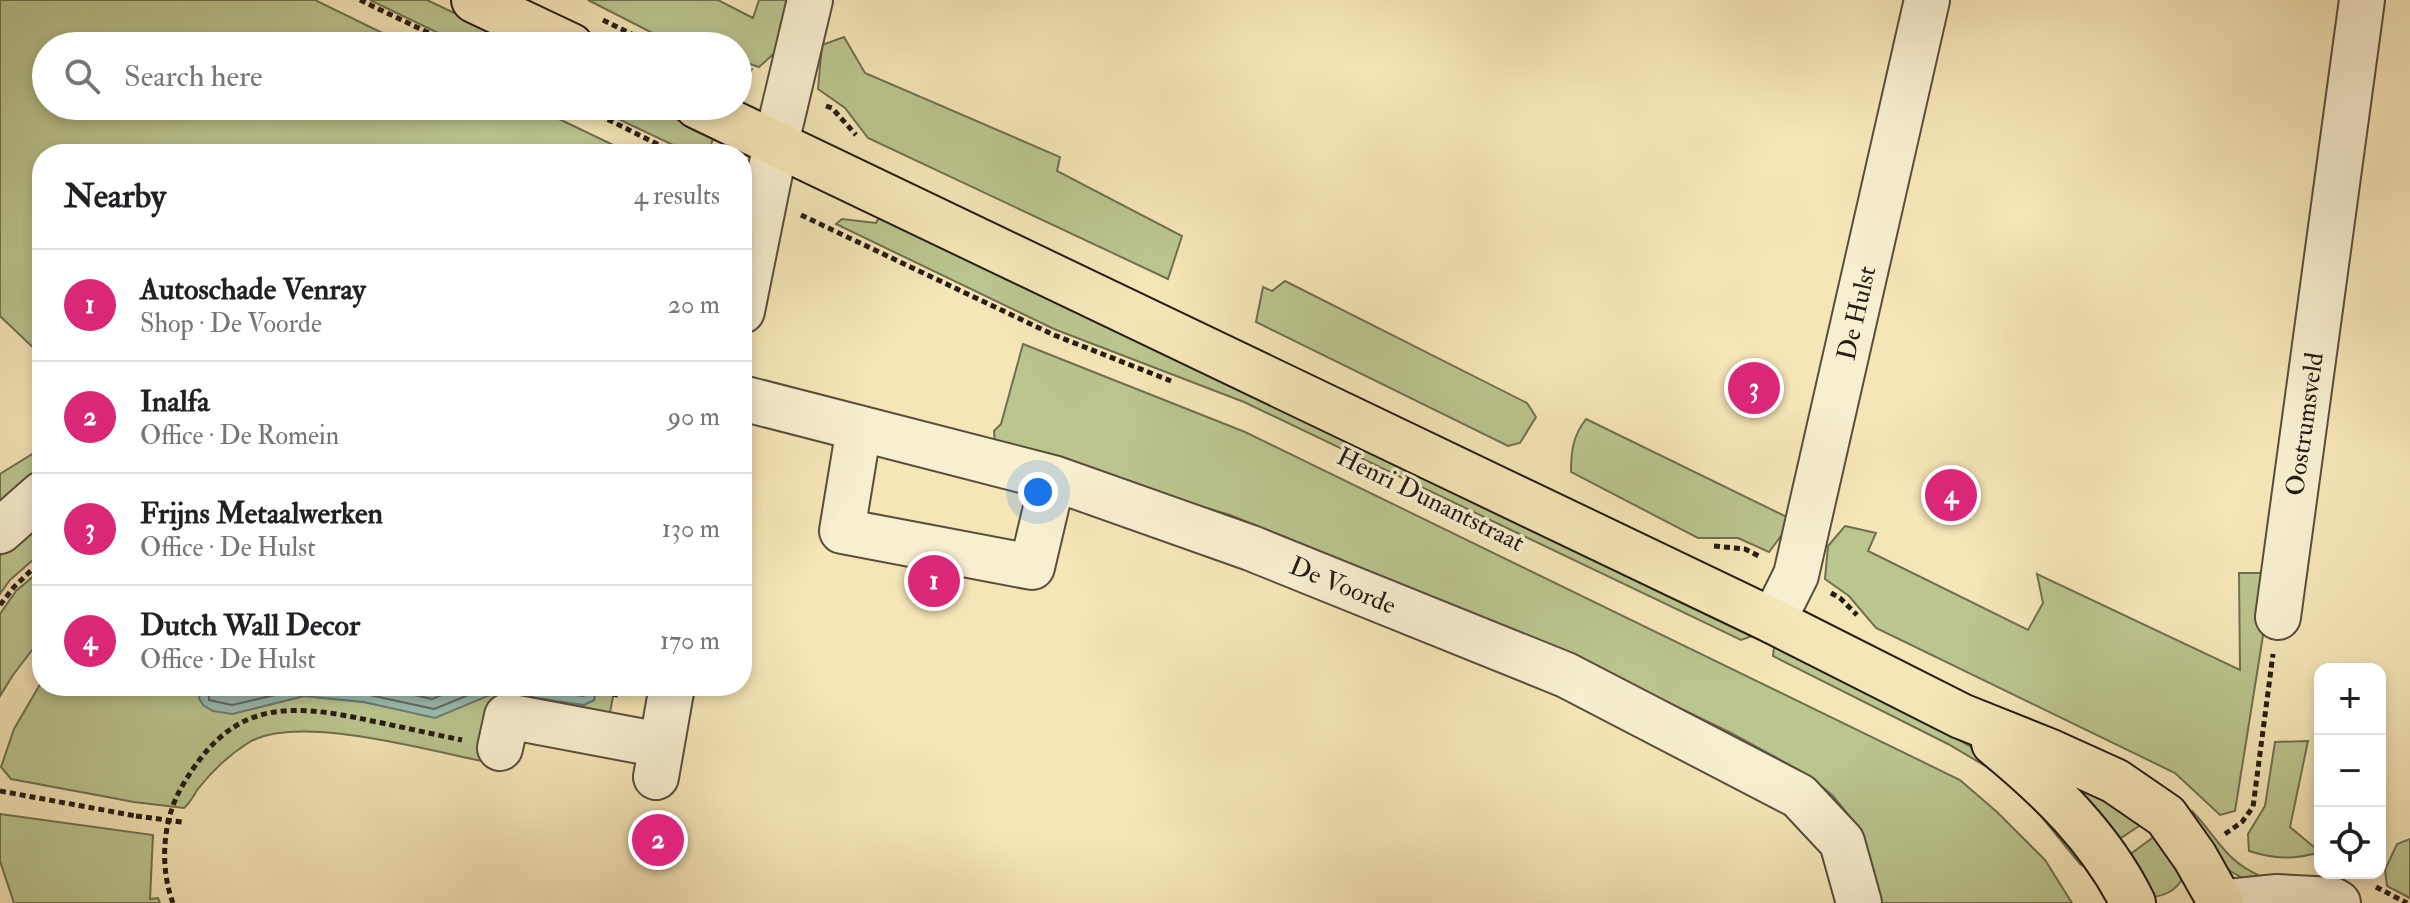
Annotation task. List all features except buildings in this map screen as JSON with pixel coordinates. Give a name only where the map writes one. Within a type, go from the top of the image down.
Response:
[{"type":"main road","points":[[474,0],[580,30]]},
{"type":"main road","name":"Henri Dunantstraat","points":[[727,120],[1773,621],[1961,716],[2115,781],[2166,816],[2195,857],[2220,903]]},
{"type":"main road","name":"Henri Dunantstraat","points":[[1961,716],[2036,777],[2076,818],[2106,857],[2133,903]]},
{"type":"street","points":[[752,238],[810,0]]},
{"type":"street","name":"De Hulst","points":[[1773,621],[1796,575],[1927,0]]},
{"type":"street","name":"Oostrumsveld","points":[[2278,617],[2362,0]]},
{"type":"street","name":"De Voorde","points":[[752,401],[1053,478],[1251,548],[1566,675],[1799,796],[1842,842],[1859,903]]},
{"type":"street","points":[[859,428],[842,531],[1032,567],[1053,478]]},
{"type":"street","points":[[0,531],[32,503]]},
{"type":"street","points":[[500,748],[507,716],[659,761],[670,696]]},
{"type":"street","name":"Henri Dunantstraat","points":[[2220,903],[2277,897],[2333,900],[2338,903]]},
{"type":"path","points":[[360,0],[427,32]]},
{"type":"path","points":[[609,120],[657,144]]},
{"type":"path","points":[[755,218],[1173,382]]},
{"type":"path","points":[[0,605],[32,570]]},
{"type":"path","points":[[2224,835],[2242,822],[2253,807],[2278,617]]},
{"type":"path","points":[[173,903],[166,886],[165,857],[166,835],[175,800],[195,764],[220,738],[250,718],[292,709],[323,710],[500,748]]},
{"type":"path","points":[[0,791],[182,822]]},
{"type":"green space","points":[[0,0],[315,0],[380,32],[32,32],[32,120],[561,120],[611,144],[32,144],[32,346],[0,316]]},
{"type":"green space","points":[[370,0],[427,0],[494,32],[436,32]]},
{"type":"green space","points":[[588,0],[718,0],[753,18],[759,0],[791,0],[779,49],[759,67],[752,65],[752,32],[651,32]]},
{"type":"green space","points":[[844,37],[865,73],[1060,157],[1057,171],[1182,236],[1168,279],[868,138],[845,108],[818,89],[822,45]]},
{"type":"green space","points":[[620,120],[678,120],[714,137],[711,144],[671,144]]},
{"type":"green space","points":[[879,217],[1752,636],[1741,640],[1244,402],[1054,329],[836,224],[842,219],[876,223]]},
{"type":"green space","points":[[1285,281],[1527,403],[1536,417],[1520,443],[1508,446],[1256,322],[1263,287],[1272,291]]},
{"type":"green space","points":[[1023,344],[1245,432],[1960,780],[2045,860],[2072,903],[1878,903],[1870,856],[1855,823],[1833,796],[1808,775],[1731,733],[1539,640],[1230,515],[995,444],[994,431],[1001,424]]},
{"type":"green space","points":[[1586,419],[1793,520],[1769,552],[1738,538],[1698,538],[1571,472],[1574,444]]},
{"type":"green space","points":[[32,454],[32,480],[0,507],[0,474]]},
{"type":"green space","points":[[1845,526],[1876,533],[1868,551],[2028,630],[2043,603],[2037,574],[2240,670],[2239,573],[2273,573],[2235,811],[2220,815],[2175,773],[1876,628],[1849,596],[1825,579],[1828,546]]},
{"type":"green space","points":[[32,528],[32,561],[10,580],[0,594],[0,556]]},
{"type":"green space","points":[[32,577],[32,650],[0,696],[0,614],[16,591]]},
{"type":"green space","points":[[1774,647],[1985,755],[2090,861],[2083,866],[2080,864],[2041,816],[1987,767],[1948,744],[1773,656]]},
{"type":"green space","points":[[33,696],[211,696],[232,714],[304,696],[364,702],[435,717],[487,696],[524,696],[584,705],[594,700],[595,696],[613,696],[608,723],[499,702],[482,761],[362,737],[297,732],[270,735],[248,743],[228,758],[203,782],[184,808],[11,779],[1,767],[14,729]]},
{"type":"green space","points":[[2308,741],[2290,827],[2314,847],[2314,853],[2284,858],[2249,851],[2248,834],[2265,806],[2275,742]]},
{"type":"green space","points":[[2028,752],[2145,822],[2112,844]]},
{"type":"green space","points":[[2192,811],[2230,856],[2260,876],[2263,884],[2236,875],[2217,859],[2186,814]]},
{"type":"green space","points":[[0,814],[153,835],[150,899],[158,898],[160,903],[14,903],[0,861]]},
{"type":"green space","points":[[2159,833],[2184,876],[2170,892],[2149,897],[2121,861]]},
{"type":"green space","points":[[2410,839],[2410,898],[2387,886],[2386,868],[2397,844]]},
{"type":"water","points":[[304,696],[232,714],[213,711],[203,705],[199,698]]},
{"type":"water","points":[[304,696],[487,696],[435,718],[364,702]]},
{"type":"water","points":[[524,696],[595,696],[594,700],[584,705]]},
{"type":"place","name":"Frijns Metaalwerken","points":[[1754,388]]},
{"type":"place","name":"Dutch Wall Decor","points":[[1951,495]]},
{"type":"place","name":"Autoschade Venray","points":[[934,581]]},
{"type":"place","name":"Inalfa","points":[[658,840]]}]
